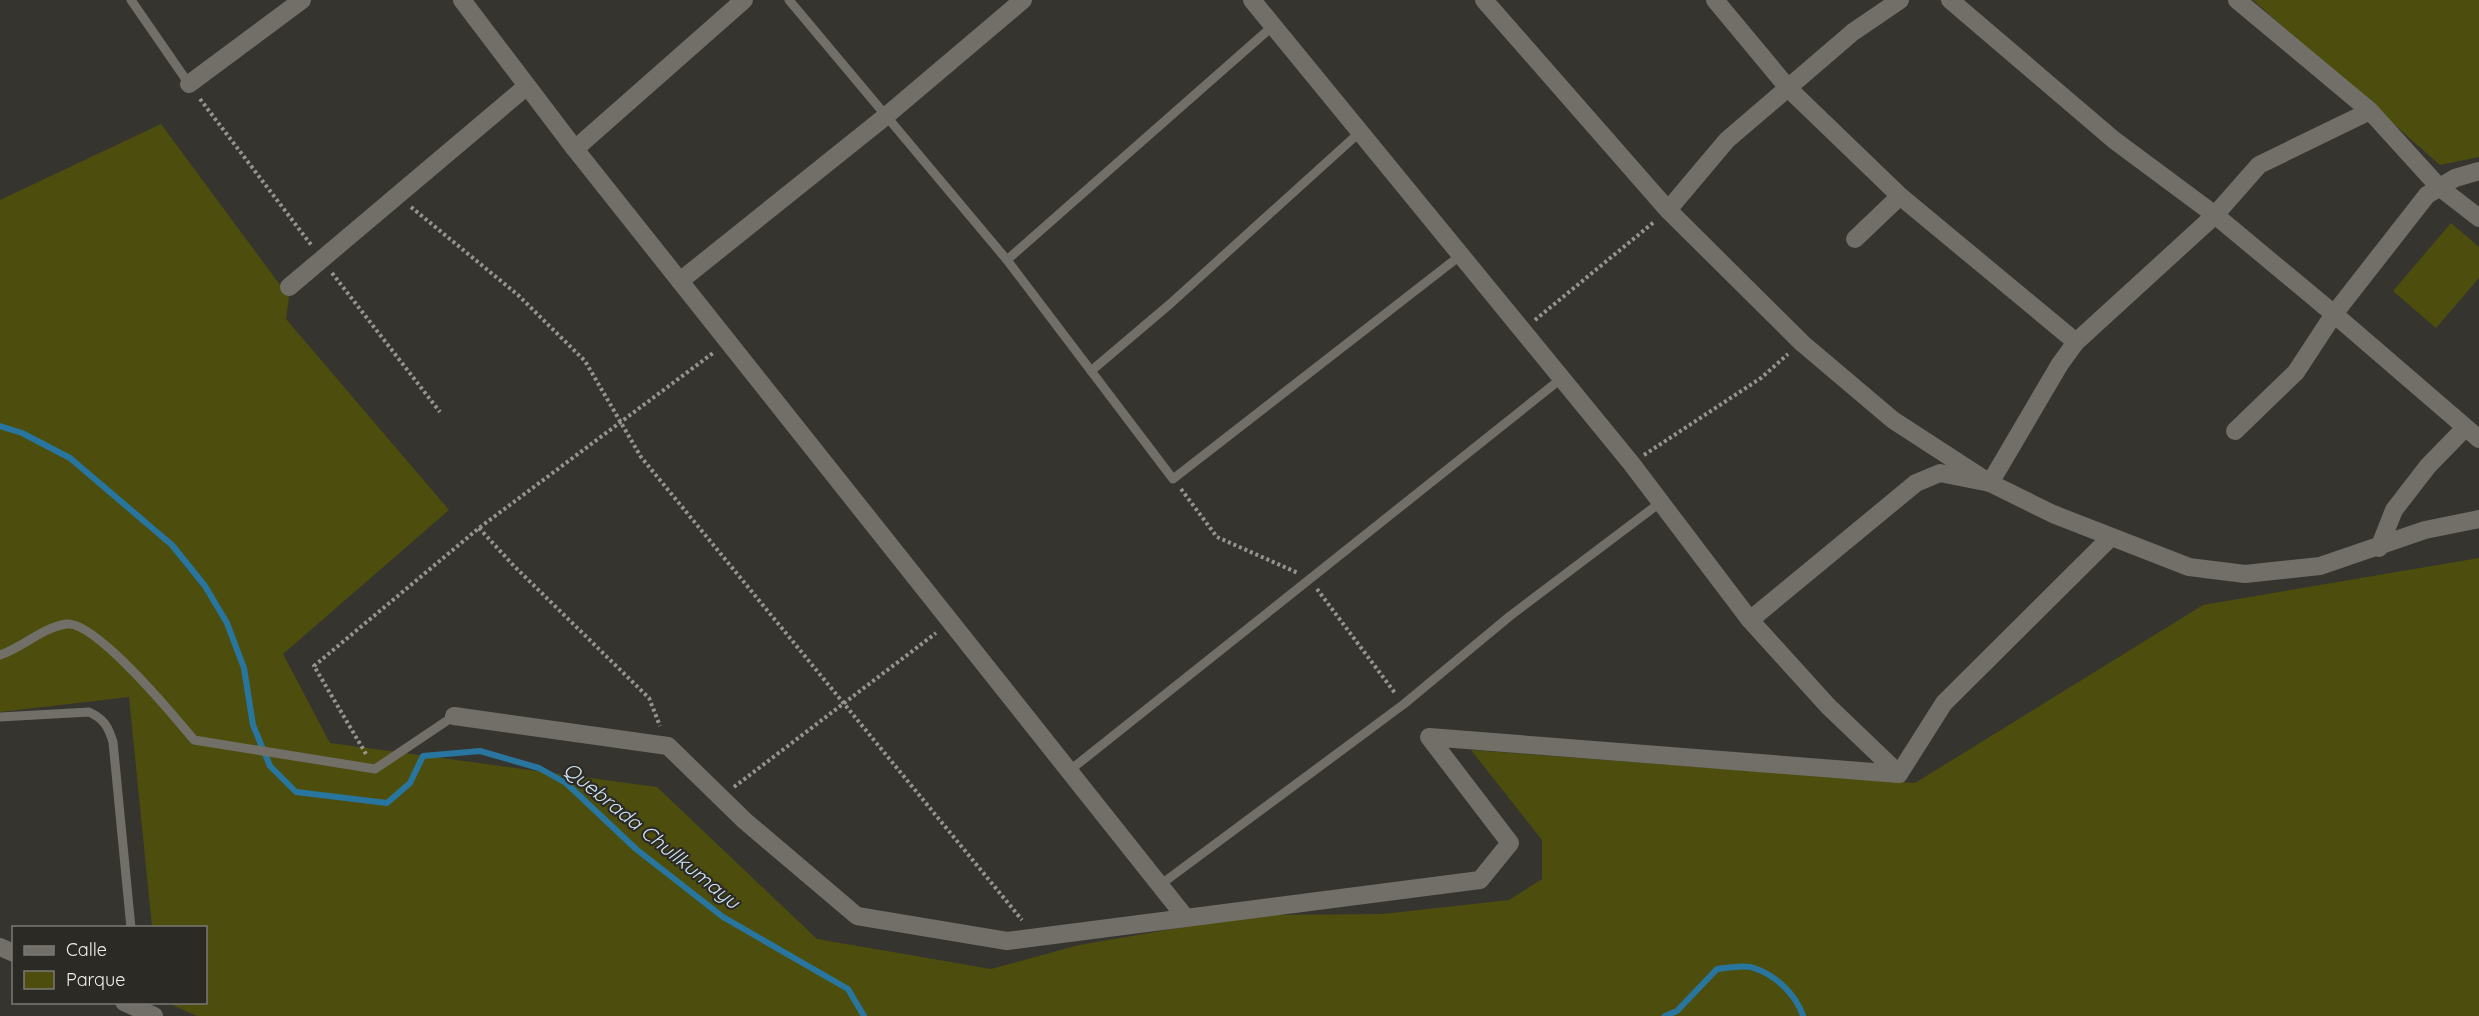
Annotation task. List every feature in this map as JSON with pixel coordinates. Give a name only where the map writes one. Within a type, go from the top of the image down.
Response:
[{"type":"street","points":[[189,84],[302,0]]},
{"type":"street","points":[[463,0],[575,149],[1186,918]]},
{"type":"street","points":[[575,149],[744,0]]},
{"type":"street","points":[[680,281],[886,116],[1023,0]]},
{"type":"street","points":[[1252,0],[1631,463],[1750,620],[1828,706],[1899,774]]},
{"type":"street","points":[[1484,0],[1668,210],[1802,343],[1893,420],[1990,483],[2053,514],[2189,567],[2245,574],[2320,566],[2425,531],[2479,519]]},
{"type":"street","points":[[1715,0],[1789,89],[1900,196],[2076,342]]},
{"type":"street","points":[[1668,210],[1727,140],[1853,32],[1900,0]]},
{"type":"street","points":[[1950,0],[2114,140],[2215,215],[2334,314],[2472,434],[2428,466],[2394,510],[2379,548]]},
{"type":"street","points":[[2237,0],[2370,111],[2439,187],[2479,218]]},
{"type":"street","points":[[290,287],[528,86]]},
{"type":"street","points":[[1990,483],[2060,364],[2076,342],[2215,215],[2259,165],[2370,111]]},
{"type":"street","points":[[2235,431],[2296,372],[2334,314],[2427,195],[2455,178],[2479,171]]},
{"type":"street","points":[[1855,239],[1900,196]]},
{"type":"street","points":[[1750,620],[1916,483],[1940,473],[1990,483]]},
{"type":"street","points":[[1899,774],[1944,703],[2111,537]]},
{"type":"street","points":[[454,716],[668,746],[720,797],[857,916],[1007,941],[1480,880],[1510,843],[1429,737],[1899,774]]},
{"type":"lane","points":[[131,0],[189,84]]},
{"type":"lane","points":[[789,0],[1007,260],[1173,479],[1461,255]]},
{"type":"lane","points":[[1007,260],[1274,25]]},
{"type":"lane","points":[[1091,371],[1170,304],[1360,132]]},
{"type":"lane","points":[[1069,771],[1562,378]]},
{"type":"lane","points":[[1160,885],[1404,704],[1510,616],[1661,502]]},
{"type":"lane","points":[[0,655],[16,649],[50,629],[69,624],[86,631],[111,650],[159,697],[194,740],[375,769],[454,716]]},
{"type":"lane","points":[[0,717],[89,712],[101,718],[109,728],[113,742],[131,926]]},
{"type":"path","points":[[397,196],[518,295],[585,361],[641,457],[1035,937]]},
{"type":"path","points":[[1523,330],[1668,210]]},
{"type":"path","points":[[375,769],[314,666],[479,528],[728,342]]},
{"type":"path","points":[[1631,463],[1761,378],[1802,343]]},
{"type":"path","points":[[1173,479],[1217,537],[1310,579],[1404,704]]},
{"type":"path","points":[[479,528],[649,698],[668,746]]},
{"type":"path","points":[[720,797],[951,622]]},
{"type":"green space","points":[[2253,0],[2479,0],[2479,157],[2440,165]]},
{"type":"green space","points":[[161,124],[289,297],[286,319],[449,510],[283,654],[330,743],[657,787],[817,939],[991,969],[1079,945],[1254,915],[1383,914],[1509,900],[1542,879],[1542,840],[1471,750],[1915,783],[2203,605],[2479,558],[2479,1016],[197,1016],[170,1004],[207,1004],[207,926],[152,926],[129,697],[0,712],[0,200]]},
{"type":"green space","points":[[2451,223],[2479,247],[2479,278],[2436,328],[2393,291]]},
{"type":"waterway","name":"Quebrada Chullkumayu","points":[[0,426],[22,433],[70,458],[172,545],[205,586],[227,623],[244,668],[253,725],[270,766],[296,792],[387,803],[410,783],[423,756],[480,751],[539,768],[566,783],[636,849],[723,917],[848,989],[864,1016]]},
{"type":"waterway","name":"Quebrada Chullkumayu","points":[[1665,1016],[1677,1011],[1717,969],[1741,966],[1762,971],[1777,980],[1790,993],[1803,1016]]}]
